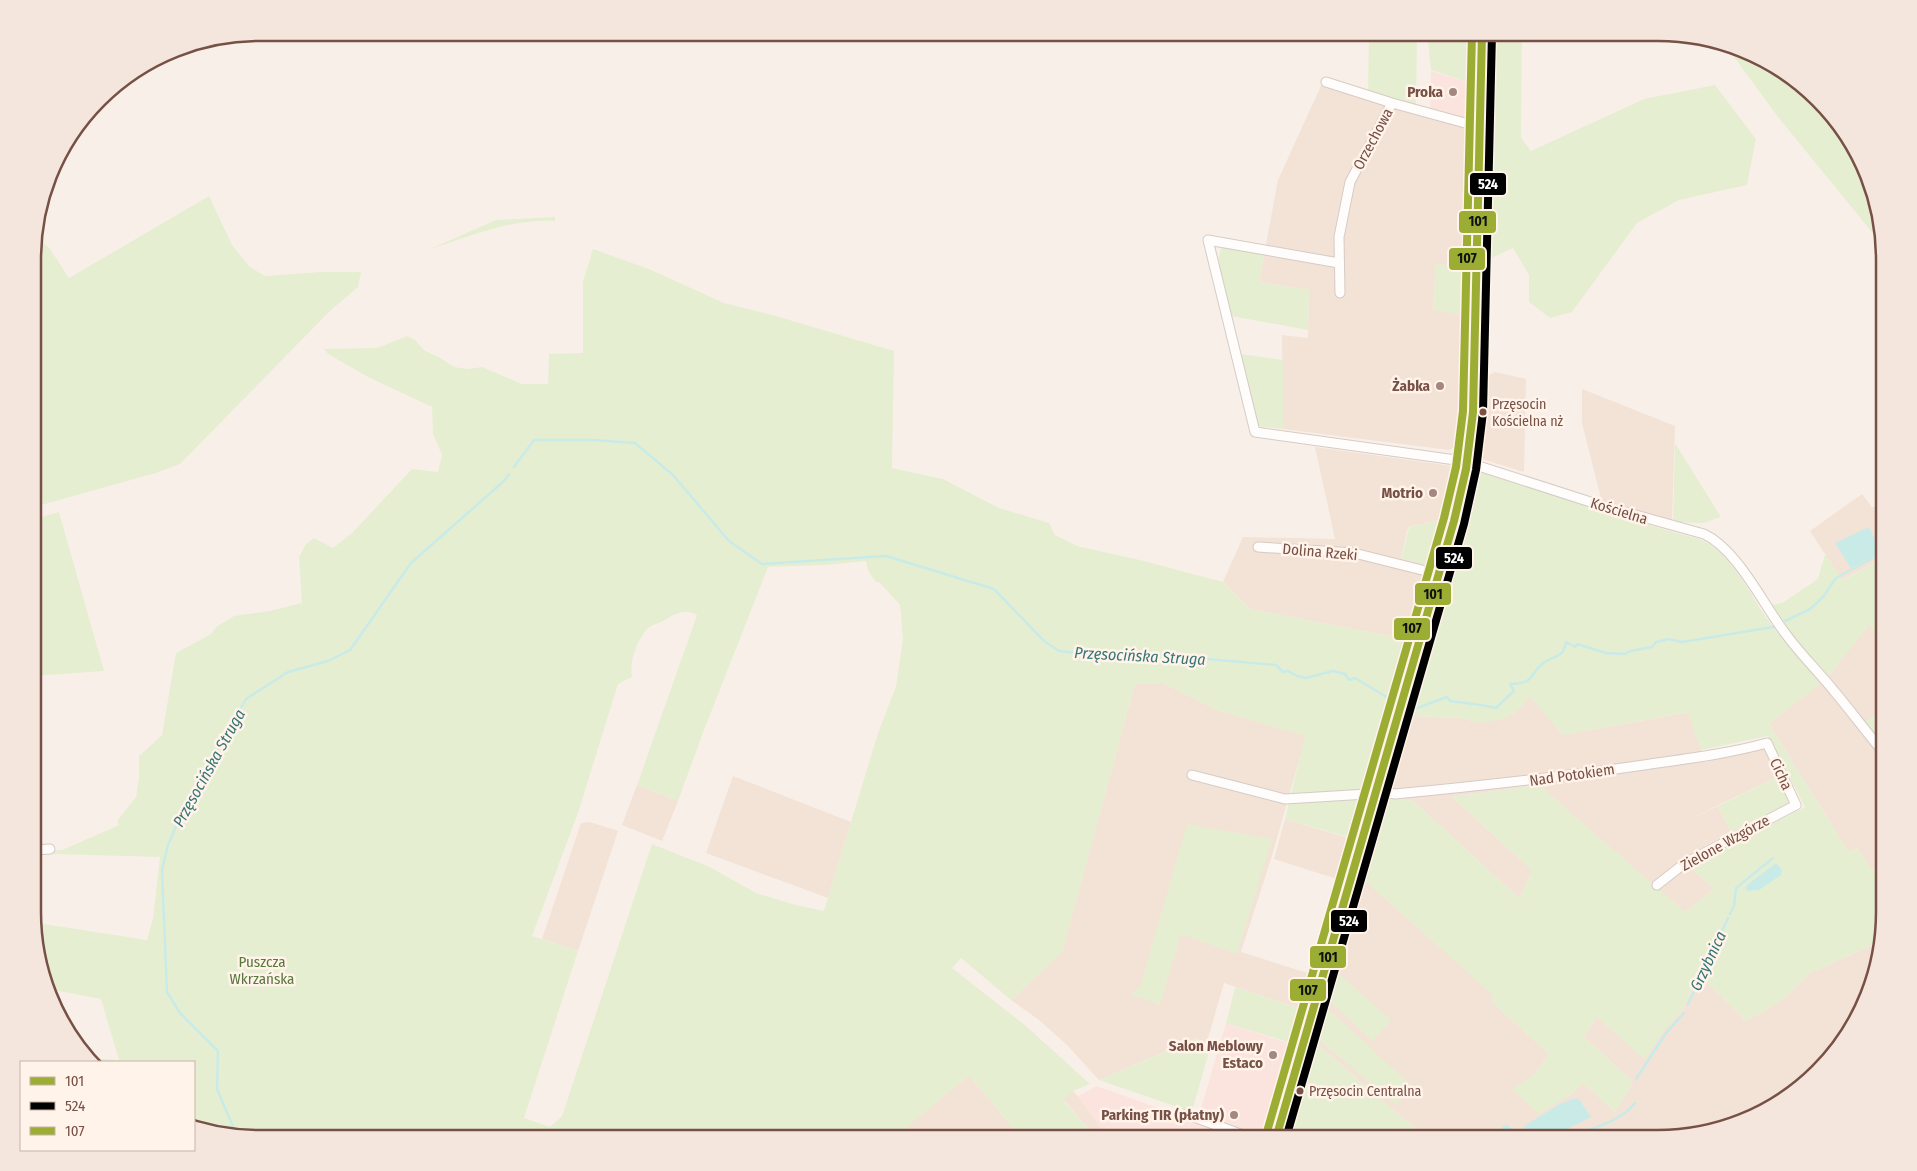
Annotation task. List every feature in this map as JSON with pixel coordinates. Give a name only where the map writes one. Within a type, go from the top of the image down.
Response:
[{"type":"street","points":[[1278,1130],[1460,500],[1474,406],[1482,41]]},
{"type":"street","points":[[1326,82],[1392,103]]},
{"type":"street","name":"Orzechowa","points":[[1340,293],[1339,237],[1350,182],[1392,103],[1465,123],[1480,123]]},
{"type":"street","name":"Kościelna","points":[[1339,263],[1208,240],[1255,432],[1467,462],[1603,506],[1704,534],[1714,539],[1722,546],[1744,574],[1801,654],[1876,743]]},
{"type":"street","name":"Dolina Rzeki","points":[[1258,547],[1354,553],[1438,574]]},
{"type":"street","name":"Nad Potokiem","points":[[1192,774],[1285,799],[1367,794],[1377,791],[1395,794],[1538,780],[1747,749],[1767,744]]},
{"type":"street","name":"Cicha","points":[[1767,744],[1796,805]]},
{"type":"street","name":"Zielone Wzgórze","points":[[1656,885],[1685,863],[1796,805]]},
{"type":"street","points":[[41,850],[50,849]]},
{"type":"street","points":[[1186,1114],[1229,1130]]},
{"type":"shaded area","points":[[1431,71],[1471,83],[1471,124],[1430,111]]},
{"type":"shaded area","points":[[1325,77],[1471,124],[1467,270],[1454,270],[1436,264],[1433,309],[1467,315],[1459,446],[1449,450],[1283,429],[1282,335],[1308,338],[1309,290],[1259,282],[1278,180]]},
{"type":"shaded area","points":[[1495,372],[1526,379],[1524,472],[1482,459],[1487,376]]},
{"type":"shaded area","points":[[1582,389],[1675,426],[1672,522],[1602,502],[1582,423]]},
{"type":"shaded area","points":[[1315,447],[1459,467],[1441,520],[1408,527],[1401,558],[1429,566],[1410,640],[1250,609],[1223,582],[1243,537],[1335,539]]},
{"type":"shaded area","points":[[1862,494],[1872,507],[1876,507],[1876,561],[1842,580],[1810,531]]},
{"type":"shaded area","points":[[1869,624],[1876,632],[1876,870],[1872,871],[1858,848],[1848,851],[1769,724],[1827,678]]},
{"type":"shaded area","points":[[1163,683],[1217,710],[1306,736],[1271,859],[1241,952],[1314,975],[1304,1010],[1224,983],[1206,1045],[1197,1038],[1099,1080],[1067,1045],[1039,1020],[1011,1000],[1062,952],[1135,684]]},
{"type":"shaded area","points":[[1530,696],[1563,735],[1689,712],[1705,762],[1766,746],[1779,776],[1685,821],[1718,806],[1731,832],[1681,859],[1651,883],[1539,785],[1452,797],[1532,870],[1520,899],[1413,801],[1385,797],[1399,748],[1414,716],[1460,718],[1476,722],[1514,714]]},
{"type":"shaded area","points":[[733,776],[851,822],[828,898],[706,853]]},
{"type":"shaded area","points":[[637,785],[678,801],[662,841],[622,825]]},
{"type":"shaded area","points":[[1285,819],[1348,838],[1337,879],[1274,859]]},
{"type":"shaded area","points":[[590,822],[618,831],[578,951],[542,939],[581,823]]},
{"type":"shaded area","points":[[1689,866],[1714,889],[1685,912],[1659,890]]},
{"type":"shaded area","points":[[1362,878],[1495,996],[1491,1001],[1549,1054],[1535,1074],[1513,1089],[1570,1095],[1583,1083],[1615,1112],[1633,1082],[1584,1037],[1597,1017],[1645,1059],[1664,1030],[1683,1009],[1699,975],[1746,1021],[1782,1000],[1810,973],[1873,944],[1872,955],[1859,995],[1847,1021],[1822,1056],[1791,1085],[1767,1101],[1728,1118],[1701,1126],[1658,1130],[1417,1130],[1315,1042]]},
{"type":"shaded area","points":[[1226,1023],[1294,1045],[1269,1130],[1101,1130],[1078,1096],[1097,1086],[1197,1122]]},
{"type":"shaded area","points":[[969,1075],[1014,1130],[910,1130],[907,1126]]},
{"type":"shaded area","points":[[1073,1091],[1103,1130],[1089,1130],[1063,1099]]},
{"type":"green space","points":[[1369,41],[1417,41],[1416,107],[1368,92]]},
{"type":"green space","points":[[1428,41],[1473,41],[1471,83],[1431,70]]},
{"type":"green space","points":[[1494,41],[1522,41],[1521,138],[1531,151],[1644,99],[1715,85],[1756,139],[1747,185],[1679,200],[1637,223],[1572,312],[1550,318],[1529,302],[1529,275],[1513,248],[1487,260],[1484,256]]},
{"type":"green space","points":[[1732,55],[1767,70],[1791,86],[1831,126],[1847,150],[1859,176],[1872,216],[1874,235],[1778,117]]},
{"type":"green space","points":[[209,196],[232,245],[250,267],[265,276],[320,272],[361,272],[358,287],[331,310],[180,464],[156,473],[41,505],[42,242],[50,249],[69,278]]},
{"type":"green space","points":[[555,217],[555,221],[538,221],[506,226],[428,250],[496,220]]},
{"type":"green space","points":[[1223,240],[1265,248],[1259,282],[1309,290],[1308,330],[1231,316],[1218,261]]},
{"type":"green space","name":"Puszcza Wkrzańska","points":[[593,249],[649,269],[724,303],[776,316],[894,351],[892,468],[943,479],[999,508],[1049,523],[1055,535],[1077,546],[1223,582],[1250,609],[1410,640],[1386,699],[1381,729],[1351,838],[1285,819],[1305,736],[1217,710],[1163,683],[1135,684],[1062,953],[1011,1000],[961,958],[952,968],[1026,1026],[1090,1084],[1073,1091],[1063,1100],[1089,1130],[1014,1130],[969,1075],[908,1126],[911,1130],[259,1130],[231,1128],[195,1120],[195,1061],[100,1061],[97,1058],[119,1060],[101,999],[56,991],[45,955],[42,921],[44,924],[147,940],[153,918],[160,857],[54,854],[49,851],[62,850],[119,825],[117,821],[136,797],[139,778],[139,756],[162,735],[176,653],[211,634],[216,627],[234,616],[270,611],[302,603],[299,557],[306,544],[314,538],[333,548],[352,533],[412,469],[438,472],[442,455],[433,434],[432,407],[366,376],[328,354],[324,349],[377,348],[407,336],[415,340],[425,351],[439,357],[454,367],[468,369],[482,367],[522,384],[548,384],[549,354],[583,353],[583,282]],"holes":[[[866,561],[868,571],[876,582],[879,582],[900,605],[903,639],[896,686],[878,733],[824,911],[756,893],[710,867],[652,844],[562,1116],[550,1127],[524,1118],[578,951],[532,936],[578,813],[618,684],[632,677],[633,658],[643,634],[650,626],[679,613],[688,612],[697,615],[637,785],[678,801],[768,567],[826,565]]]},
{"type":"green space","points":[[1436,264],[1454,265],[1455,270],[1467,270],[1467,315],[1433,310]]},
{"type":"green space","points":[[1241,354],[1283,360],[1283,429],[1256,426]]},
{"type":"green space","points":[[1675,443],[1721,517],[1703,523],[1673,522]]},
{"type":"green space","points":[[1477,470],[1699,539],[1710,544],[1720,552],[1737,573],[1772,626],[1821,683],[1769,724],[1848,851],[1858,848],[1872,871],[1876,870],[1873,944],[1810,973],[1782,1000],[1746,1021],[1699,975],[1683,1009],[1664,1030],[1645,1060],[1597,1017],[1584,1037],[1633,1082],[1615,1112],[1583,1083],[1570,1095],[1539,1114],[1512,1089],[1535,1074],[1549,1054],[1491,1001],[1494,996],[1362,878],[1385,797],[1413,801],[1520,899],[1532,870],[1452,797],[1539,785],[1685,912],[1714,889],[1689,866],[1805,807],[1768,736],[1701,750],[1688,712],[1563,735],[1530,697],[1514,714],[1501,720],[1476,722],[1460,718],[1414,716],[1431,642],[1450,580],[1475,485]]},
{"type":"green space","points":[[59,512],[104,671],[41,676],[41,517]]},
{"type":"green space","points":[[1441,520],[1429,566],[1401,559],[1409,527]]},
{"type":"green space","points":[[1825,554],[1843,580],[1876,561],[1876,633],[1869,625],[1827,678],[1784,624],[1772,605],[1782,603],[1818,579]]},
{"type":"green space","points":[[1874,715],[1876,717],[1876,737],[1864,723]]},
{"type":"green space","points":[[1779,776],[1791,797],[1788,804],[1731,832],[1718,806]]},
{"type":"green space","points":[[1187,824],[1272,839],[1237,954],[1181,934],[1160,1005],[1131,994],[1140,987]]},
{"type":"green space","points":[[1336,971],[1391,1020],[1373,1041],[1328,1000]]},
{"type":"green space","points":[[1235,987],[1304,1010],[1294,1044],[1226,1023]]},
{"type":"green space","points":[[1325,1006],[1413,1087],[1396,1105],[1317,1038]]},
{"type":"green space","points":[[1198,1038],[1209,1051],[1192,1112],[1099,1080]]},
{"type":"green space","points":[[1315,1042],[1417,1130],[1287,1130]]},
{"type":"water","points":[[1869,527],[1876,542],[1876,555],[1851,568],[1835,543]]},
{"type":"water","points":[[1776,863],[1782,870],[1781,875],[1759,890],[1748,891],[1745,888],[1747,885]]},
{"type":"water","points":[[1576,1098],[1579,1099],[1591,1117],[1565,1130],[1526,1130],[1524,1126],[1560,1104]]},
{"type":"water","points":[[1506,1124],[1514,1130],[1499,1130]]},
{"type":"waterway","name":"Przęsocińska Struga","points":[[514,467],[534,440],[594,440],[635,443],[673,475],[729,541],[762,564],[886,556],[994,589],[1044,641],[1059,651],[1100,655],[1128,652],[1276,665],[1283,672],[1288,671],[1306,678],[1333,671],[1345,674],[1349,680],[1355,678],[1388,698],[1395,700]]},
{"type":"waterway","name":"Przęsocińska Struga","points":[[234,1128],[217,1089],[218,1051],[180,1013],[167,992],[162,870],[168,845],[185,805],[246,699],[288,672],[328,661],[350,650],[411,563],[504,481],[509,474]]},
{"type":"waterway","name":"Przęsocińska Struga","points":[[1785,621],[1810,609],[1823,597],[1836,578],[1876,556]]},
{"type":"waterway","name":"Przęsocińska Struga","points":[[1410,706],[1417,708],[1447,697],[1450,701],[1496,708],[1514,691],[1510,684],[1519,684],[1528,680],[1540,666],[1561,654],[1566,642],[1575,647],[1577,644],[1606,653],[1625,654],[1630,651],[1652,647],[1656,642],[1669,639],[1682,642],[1773,627]]},
{"type":"waterway","name":"Grzybnica","points":[[1730,914],[1734,906],[1736,888],[1773,858]]},
{"type":"waterway","name":"Grzybnica","points":[[1688,1004],[1728,918]]},
{"type":"waterway","name":"Grzybnica","points":[[1636,1079],[1666,1033],[1684,1013]]},
{"type":"waterway","name":"Grzybnica","points":[[1587,1130],[1621,1116],[1635,1103]]},
{"type":"transit line","name":"107","points":[[1267,1130],[1444,518],[1456,467],[1463,411],[1472,41]]},
{"type":"transit line","name":"101","points":[[1278,1130],[1454,521],[1466,469],[1473,412],[1482,41]]},
{"type":"transit line","name":"524","points":[[1288,1130],[1464,524],[1476,470],[1483,412],[1492,41]]},
{"type":"place","name":"Proka","points":[[1453,92]]},
{"type":"place","name":"Żabka","points":[[1440,386]]},
{"type":"place","name":"Przęsocin Kościelna nż","points":[[1483,412]]},
{"type":"place","name":"Motrio","points":[[1433,493]]},
{"type":"place","name":"Salon Meblowy Estaco","points":[[1273,1055]]},
{"type":"place","name":"Przęsocin Centralna","points":[[1300,1091]]},
{"type":"place","name":"Parking TIR (płatny)","points":[[1234,1115]]}]
